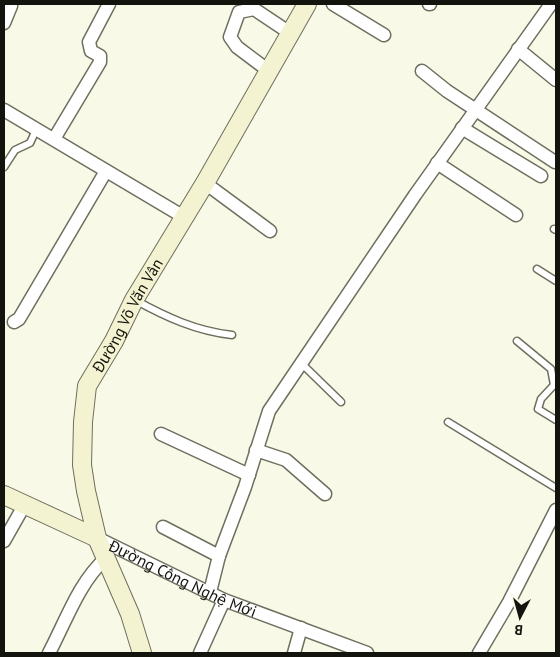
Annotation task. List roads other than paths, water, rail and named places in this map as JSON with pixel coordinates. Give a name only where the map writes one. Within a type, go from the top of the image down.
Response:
[{"type":"street","points":[[54,140],[100,62],[100,56],[91,51],[89,42],[109,4]]},
{"type":"street","name":"Đường Võ Văn Vân","points":[[142,653],[130,614],[97,538],[82,465],[84,401],[87,386],[114,341],[134,300],[205,183],[307,4]]},
{"type":"street","points":[[333,4],[384,36]]},
{"type":"street","points":[[210,592],[220,556],[249,475],[269,411],[437,163],[551,4]]},
{"type":"street","points":[[4,23],[11,6]]},
{"type":"street","points":[[269,71],[237,46],[230,37],[239,12],[254,9],[290,33]]},
{"type":"street","points":[[518,49],[556,80]]},
{"type":"street","points":[[422,71],[555,162]]},
{"type":"street","points":[[4,110],[184,217]]},
{"type":"street","points":[[462,128],[541,176]]},
{"type":"street","points":[[437,163],[516,214]]},
{"type":"street","points":[[10,321],[19,319],[106,171]]},
{"type":"street","points":[[205,183],[270,231]]},
{"type":"street","points":[[161,434],[249,475]]},
{"type":"street","points":[[256,450],[286,460],[325,494]]},
{"type":"street","name":"Đường Công Nghệ Mới","points":[[4,495],[224,600],[301,628],[337,648],[367,653]]},
{"type":"street","points":[[4,541],[25,504]]},
{"type":"street","points":[[479,653],[509,602],[556,510]]},
{"type":"street","points":[[163,527],[220,556]]},
{"type":"street","points":[[49,653],[80,592],[96,567],[106,558]]},
{"type":"street","points":[[200,653],[224,600]]},
{"type":"street","points":[[294,653],[301,628]]},
{"type":"lane","points":[[4,167],[15,150],[30,143],[37,128]]},
{"type":"lane","points":[[537,269],[556,281]]},
{"type":"lane","points":[[134,300],[165,317],[190,327],[232,335]]},
{"type":"lane","points":[[517,341],[551,369],[554,385],[541,399],[538,409],[556,420]]},
{"type":"lane","points":[[301,364],[341,402]]},
{"type":"lane","points":[[448,422],[556,488]]}]
